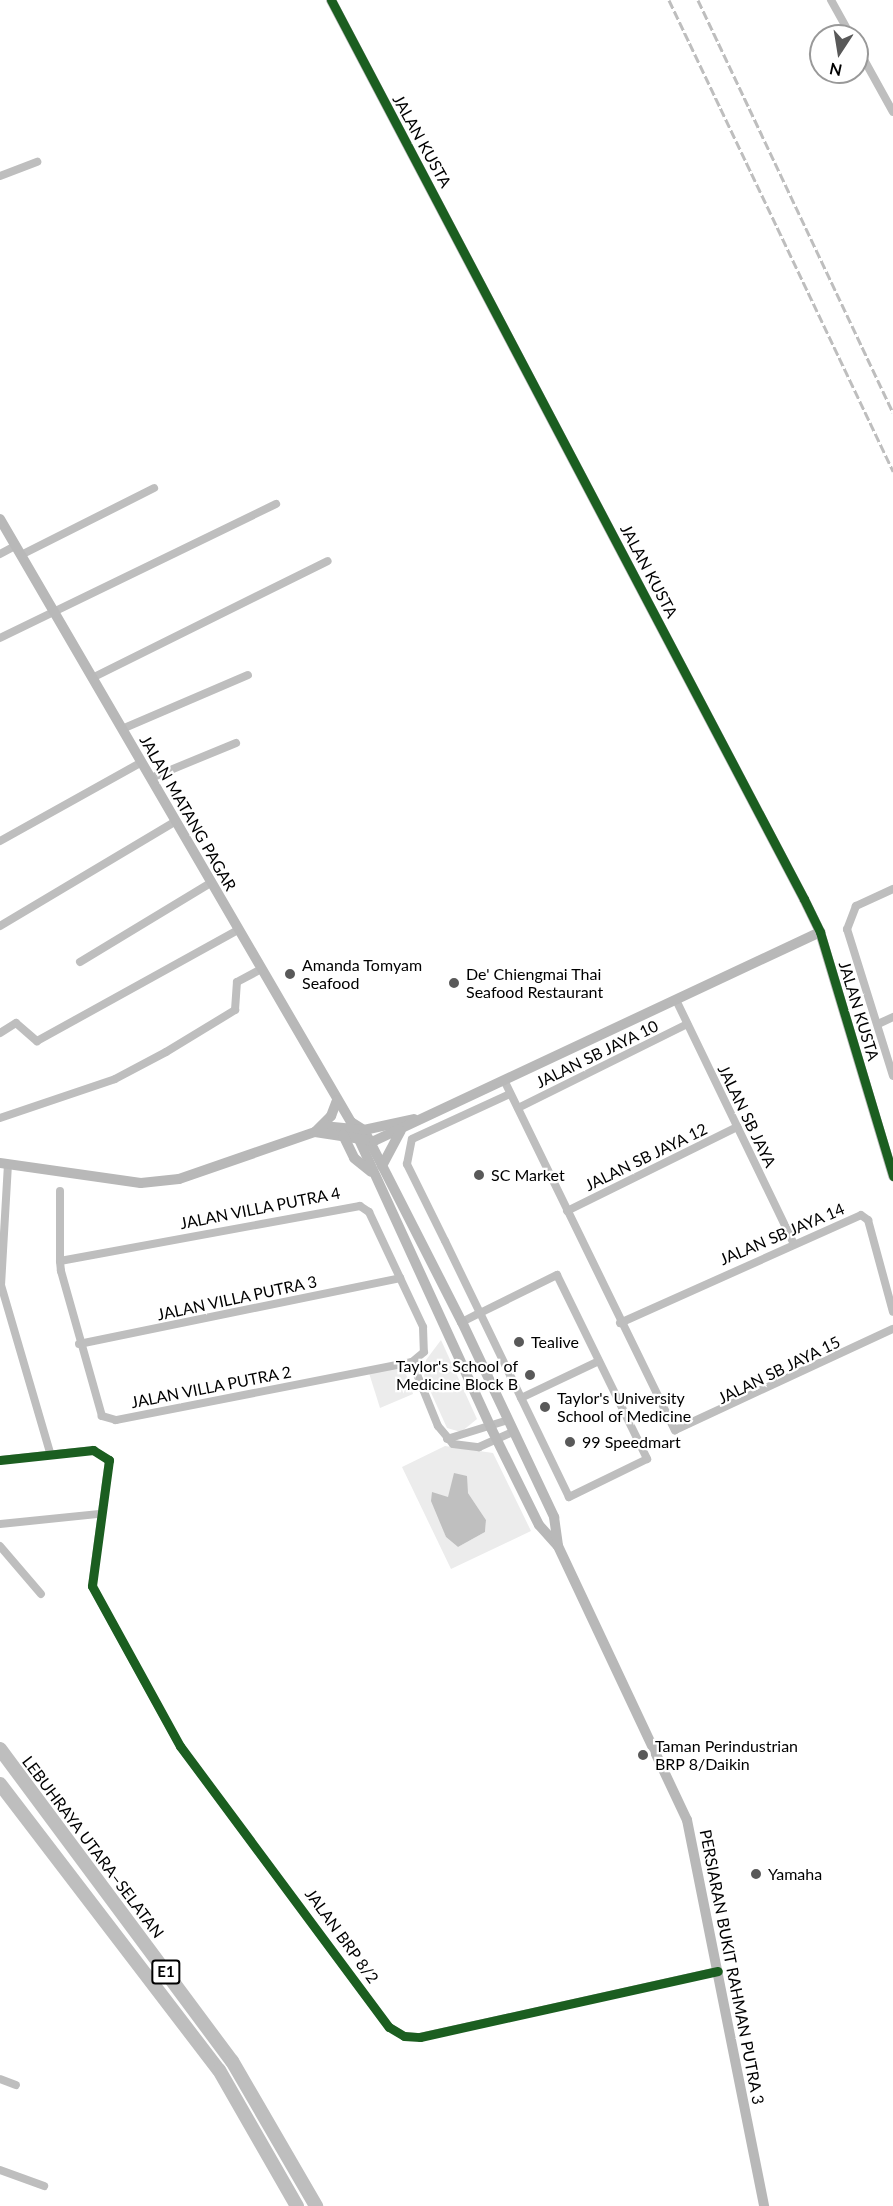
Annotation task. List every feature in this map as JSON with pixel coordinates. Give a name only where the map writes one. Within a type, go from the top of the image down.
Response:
[{"type":"highway","name":"LEBUHRAYA UTARA–SELATAN","points":[[0,1749],[232,2061],[316,2206]]},
{"type":"highway","name":"E1","points":[[0,1784],[219,2070],[297,2206]]},
{"type":"main road","name":"JALAN KUSTA","points":[[331,0],[820,932],[888,1142],[893,1176]]},
{"type":"main road","name":"JALAN MATANG PAGAR","points":[[0,519],[337,1100],[350,1131],[354,1158],[372,1172]]},
{"type":"main road","points":[[4,1163],[160,1181],[228,1166],[319,1129],[350,1131],[370,1141],[403,1129],[418,1119],[677,1002],[820,932]]},
{"type":"main road","points":[[319,1129],[337,1100]]},
{"type":"main road","points":[[364,1130],[418,1119]]},
{"type":"main road","points":[[382,1166],[403,1129]]},
{"type":"main road","name":"PERSIARAN BUKIT RAHMAN PUTRA 3","points":[[350,1131],[364,1130],[462,1322],[554,1517],[558,1546]]},
{"type":"main road","name":"PERSIARAN BUKIT RAHMAN PUTRA 3","points":[[372,1172],[490,1428],[539,1524],[558,1546],[687,1820],[764,2206]]},
{"type":"main road","points":[[402,1241],[410,1241],[412,1223]]},
{"type":"street","points":[[831,0],[844,24]]},
{"type":"street","points":[[869,69],[893,112]]},
{"type":"street","points":[[0,176],[38,162]]},
{"type":"street","points":[[0,554],[18,550],[154,488]]},
{"type":"street","points":[[0,638],[276,504]]},
{"type":"street","points":[[92,678],[328,561]]},
{"type":"street","points":[[122,729],[248,675]]},
{"type":"street","points":[[151,778],[236,743]]},
{"type":"street","points":[[0,841],[142,762]]},
{"type":"street","points":[[0,926],[176,821]]},
{"type":"street","points":[[80,962],[212,882]]},
{"type":"street","points":[[893,889],[856,906],[848,916],[847,929],[893,1076]]},
{"type":"street","points":[[0,1033],[16,1023],[38,1041],[238,930]]},
{"type":"street","points":[[0,1118],[115,1079],[166,1052],[235,1010],[237,982],[261,969]]},
{"type":"street","name":"JALAN SB JAYA","points":[[677,1002],[793,1242]]},
{"type":"street","points":[[878,1024],[893,1017]]},
{"type":"street","name":"JALAN SB JAYA 10","points":[[518,1107],[687,1024]]},
{"type":"street","points":[[504,1080],[620,1323]]},
{"type":"street","points":[[475,1093],[482,1107]]},
{"type":"street","points":[[462,1322],[480,1313],[557,1275],[647,1459],[569,1497],[480,1313],[407,1164],[406,1152],[412,1140],[510,1094]]},
{"type":"street","name":"JALAN SB JAYA 12","points":[[567,1211],[737,1127]]},
{"type":"street","points":[[4,1163],[0,1225],[1,1285],[50,1453]]},
{"type":"street","name":"JALAN VILLA PUTRA 2","points":[[60,1191],[60,1261],[96,1410],[116,1420],[412,1362]]},
{"type":"street","name":"JALAN VILLA PUTRA 4","points":[[60,1261],[349,1204],[369,1212],[400,1278],[425,1344],[412,1362]]},
{"type":"street","name":"JALAN SB JAYA 14","points":[[620,1323],[793,1242],[864,1216],[893,1312]]},
{"type":"street","name":"JALAN VILLA PUTRA 3","points":[[80,1344],[400,1278]]},
{"type":"street","name":"JALAN SB JAYA 15","points":[[620,1323],[675,1430],[893,1329]]},
{"type":"street","points":[[521,1398],[599,1361]]},
{"type":"street","points":[[412,1362],[447,1439],[464,1448],[513,1432]]},
{"type":"street","points":[[447,1439],[490,1428],[508,1420]]},
{"type":"street","points":[[0,1460],[93,1450],[109,1460],[99,1514],[0,1524]]},
{"type":"street","name":"JALAN BRP 8/2","points":[[99,1514],[90,1578],[180,1746],[397,2032],[420,2037],[718,1971]]},
{"type":"street","points":[[0,1546],[41,1594]]},
{"type":"street","points":[[0,2079],[16,2085]]},
{"type":"street","points":[[0,2170],[44,2186]]},
{"type":"shaded area","points":[[441,1340],[477,1419],[461,1432],[447,1428],[424,1377],[426,1360]]},
{"type":"shaded area","points":[[394,1367],[405,1371],[413,1394],[380,1408],[369,1373]]},
{"type":"shaded area","points":[[445,1446],[493,1453],[531,1531],[451,1569],[402,1467]],"holes":[[[468,1493],[486,1520],[485,1532],[458,1547],[446,1537],[435,1506]]]},
{"type":"shaded area","points":[[454,1473],[467,1476],[468,1493],[486,1520],[485,1532],[458,1547],[446,1537],[431,1501],[432,1492],[448,1497]]},
{"type":"railway","points":[[669,0],[893,471]]},
{"type":"railway","points":[[698,0],[893,412]]},
{"type":"cycle path","points":[[331,0],[820,932],[893,1176]]},
{"type":"cycle path","points":[[0,1460],[93,1450],[109,1460],[92,1586],[180,1746],[389,2027],[404,2036],[420,2037],[718,1971]]},
{"type":"place","name":"Amanda Tomyam Seafood","points":[[290,974]]},
{"type":"place","name":"De' Chiengmai Thai Seafood Restaurant","points":[[454,983]]},
{"type":"place","name":"SC Market","points":[[479,1175]]},
{"type":"place","name":"Tealive","points":[[519,1342]]},
{"type":"place","name":"Taylor's School of Medicine Block B","points":[[530,1375]]},
{"type":"place","name":"Taylor's University School of Medicine","points":[[545,1407]]},
{"type":"place","name":"99 Speedmart","points":[[570,1442]]},
{"type":"place","name":"Taman Perindustrian BRP 8/Daikin","points":[[643,1755]]},
{"type":"place","name":"Yamaha","points":[[756,1874]]}]
